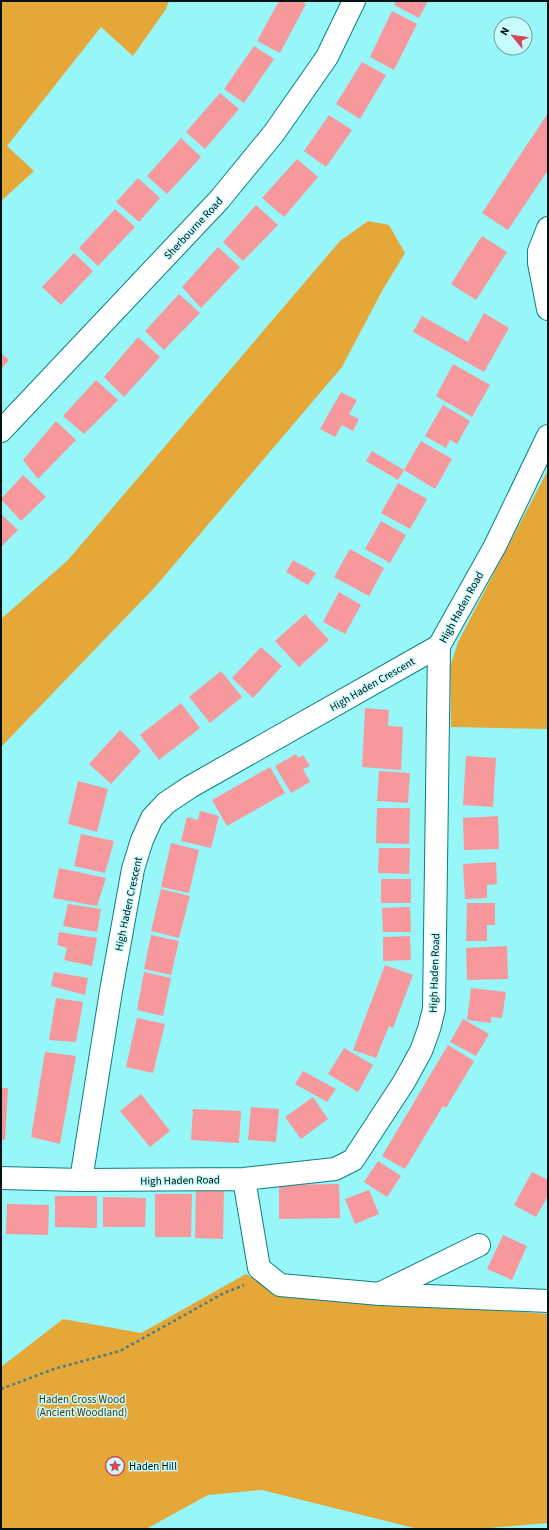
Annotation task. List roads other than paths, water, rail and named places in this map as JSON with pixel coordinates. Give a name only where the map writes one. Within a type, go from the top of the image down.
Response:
[{"type":"street","name":"Sherbourne Road","points":[[1,431],[219,200],[274,133],[326,57],[354,1]]},
{"type":"street","points":[[548,228],[539,251],[539,263],[548,309]]},
{"type":"street","name":"High Haden Road","points":[[1,1178],[81,1180],[244,1179],[335,1169],[352,1160],[404,1082],[421,1051],[434,1009],[439,646],[495,546],[548,436]]},
{"type":"street","name":"High Haden Crescent","points":[[81,1180],[111,991],[134,869],[142,840],[152,818],[166,803],[190,787],[439,646]]},
{"type":"street","points":[[244,1179],[259,1268],[280,1285],[380,1294],[548,1301]]},
{"type":"street","points":[[380,1294],[479,1245]]},
{"type":"place","name":"Haden Hill","points":[[115,1466]]},
{"type":"park label","name":"Haden Cross Wood (Ancient Woodland)","points":[[82,1405]]}]
